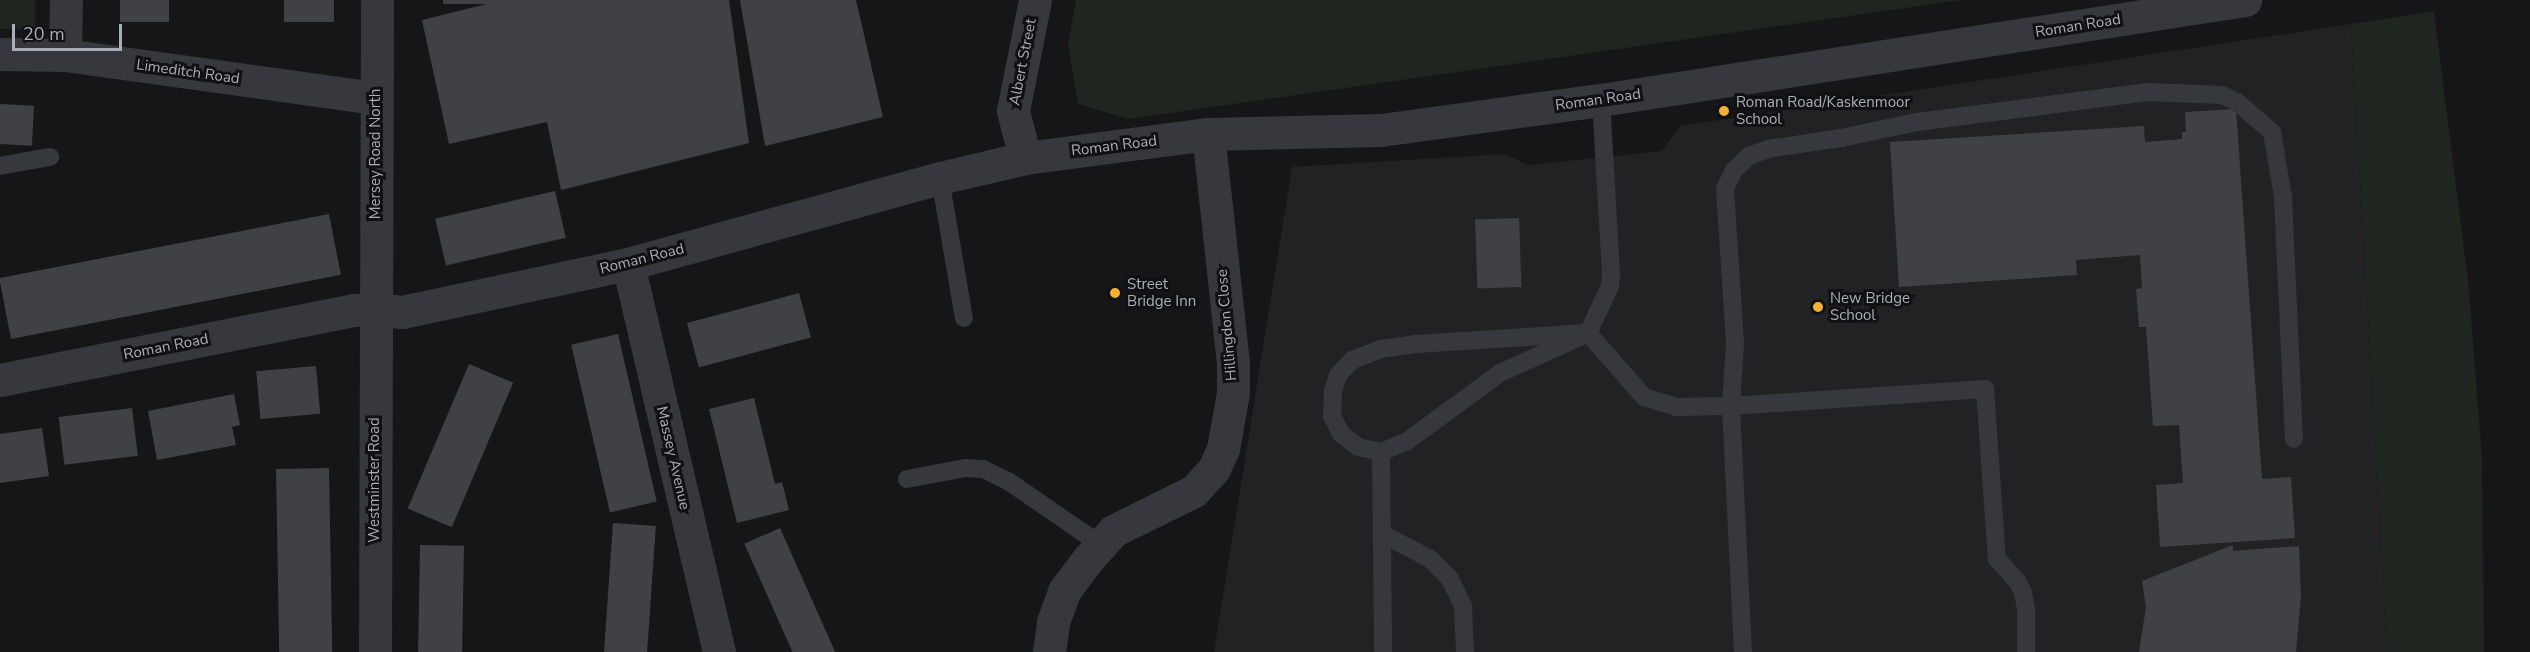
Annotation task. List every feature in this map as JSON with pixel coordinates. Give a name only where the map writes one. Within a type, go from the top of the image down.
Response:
[{"type":"street","points":[[65,55],[66,0]]},
{"type":"street","name":"Mersey Road North","points":[[376,309],[378,0]]},
{"type":"street","name":"Albert Street","points":[[1025,158],[1013,111],[1035,0]]},
{"type":"street","name":"Roman Road","points":[[0,380],[341,313],[376,309],[402,312],[628,264],[940,177],[1025,158],[1208,134],[1381,130],[1601,100],[2245,0]]},
{"type":"street","name":"Limeditch Road","points":[[0,54],[65,55],[376,98]]},
{"type":"street","name":"Hillingdon Close","points":[[1048,652],[1053,622],[1064,591],[1113,531],[1194,491],[1215,470],[1223,449],[1233,393],[1233,363],[1208,134]]},
{"type":"street","name":"Massey Avenue","points":[[628,264],[719,652]]},
{"type":"street","name":"Westminster Road","points":[[375,652],[376,309]]},
{"type":"lane","points":[[1743,652],[1731,406],[1735,343],[1725,189],[1734,170],[1749,156],[1768,149],[1841,138],[1917,122],[2148,92],[2222,95],[2237,102],[2272,132],[2283,197],[2294,440]]},
{"type":"lane","points":[[1588,333],[1416,344],[1381,349],[1352,360],[1338,375],[1333,391],[1332,416],[1341,434],[1358,447],[1381,452],[1406,442],[1500,373],[1588,333],[1610,286],[1611,273],[1601,100]]},
{"type":"lane","points":[[0,166],[50,158]]},
{"type":"lane","points":[[940,177],[964,318]]},
{"type":"lane","points":[[1588,333],[1644,397],[1676,407],[1731,406],[1984,389],[1997,560],[2009,570],[2023,593],[2026,609],[2026,652]]},
{"type":"lane","points":[[1381,452],[1383,652]]},
{"type":"lane","points":[[907,479],[966,468],[983,469],[1008,481],[1101,545]]},
{"type":"lane","points":[[1382,534],[1429,558],[1450,579],[1463,606],[1465,652]]},
{"type":"shaded area","points":[[0,0],[35,0],[35,29],[0,29]]},
{"type":"shaded area","points":[[1076,0],[1961,0],[1128,119],[1078,104],[1068,45]]},
{"type":"shaded area","points":[[2434,11],[2469,289],[2482,460],[2484,652],[2388,652],[2351,24]]},
{"type":"shaded area","name":"New Bridge School","points":[[2351,24],[2388,652],[1214,652],[1292,167],[1505,154],[1528,165],[1662,151],[1680,126]]},
{"type":"building","points":[[120,0],[169,0],[169,22],[120,22]]},
{"type":"building","points":[[284,0],[334,0],[334,22],[284,22]]},
{"type":"building","points":[[443,0],[729,0],[749,143],[561,190],[547,122],[449,144],[422,20],[487,4],[443,4]]},
{"type":"building","points":[[740,0],[856,0],[883,117],[765,146]]},
{"type":"building","points":[[0,104],[34,106],[32,146],[0,144]]},
{"type":"building","points":[[2236,109],[2262,479],[2291,477],[2295,538],[2160,547],[2156,485],[2183,483],[2179,425],[2153,426],[2146,327],[2139,327],[2136,289],[2142,288],[2140,255],[2076,260],[2077,275],[1899,287],[1890,142],[2144,126],[2145,142],[2182,139],[2182,132],[2186,132],[2185,112]]},
{"type":"building","points":[[555,191],[566,238],[446,265],[435,219]]},
{"type":"building","points":[[329,214],[341,275],[11,339],[0,278]]},
{"type":"building","points":[[1519,218],[1521,287],[1477,288],[1475,220]]},
{"type":"building","points":[[799,293],[811,337],[699,367],[687,323]]},
{"type":"building","points":[[618,334],[657,502],[610,512],[571,345]]},
{"type":"building","points":[[469,364],[513,383],[452,527],[408,509]]},
{"type":"building","points":[[316,366],[320,414],[260,419],[256,371]]},
{"type":"building","points":[[234,394],[240,425],[232,427],[236,445],[157,460],[148,411]]},
{"type":"building","points":[[754,398],[775,484],[782,482],[789,510],[737,523],[709,409]]},
{"type":"building","points":[[132,408],[138,456],[64,465],[59,417]]},
{"type":"building","points":[[42,428],[49,476],[0,483],[0,434]]},
{"type":"building","points":[[329,468],[332,652],[279,652],[276,469]]},
{"type":"building","points":[[613,523],[656,526],[647,652],[604,652]]},
{"type":"building","points":[[780,528],[835,652],[793,652],[744,544]]},
{"type":"building","points":[[420,545],[464,546],[462,652],[418,652]]},
{"type":"building","points":[[2233,545],[2233,551],[2299,546],[2301,596],[2296,652],[2139,652],[2146,607],[2142,581]]},
{"type":"place","name":"Roman Road/Kaskenmoor School","points":[[1724,111]]},
{"type":"place","name":"Street Bridge Inn","points":[[1115,293]]},
{"type":"place","name":"New Bridge School","points":[[1818,307]]}]
